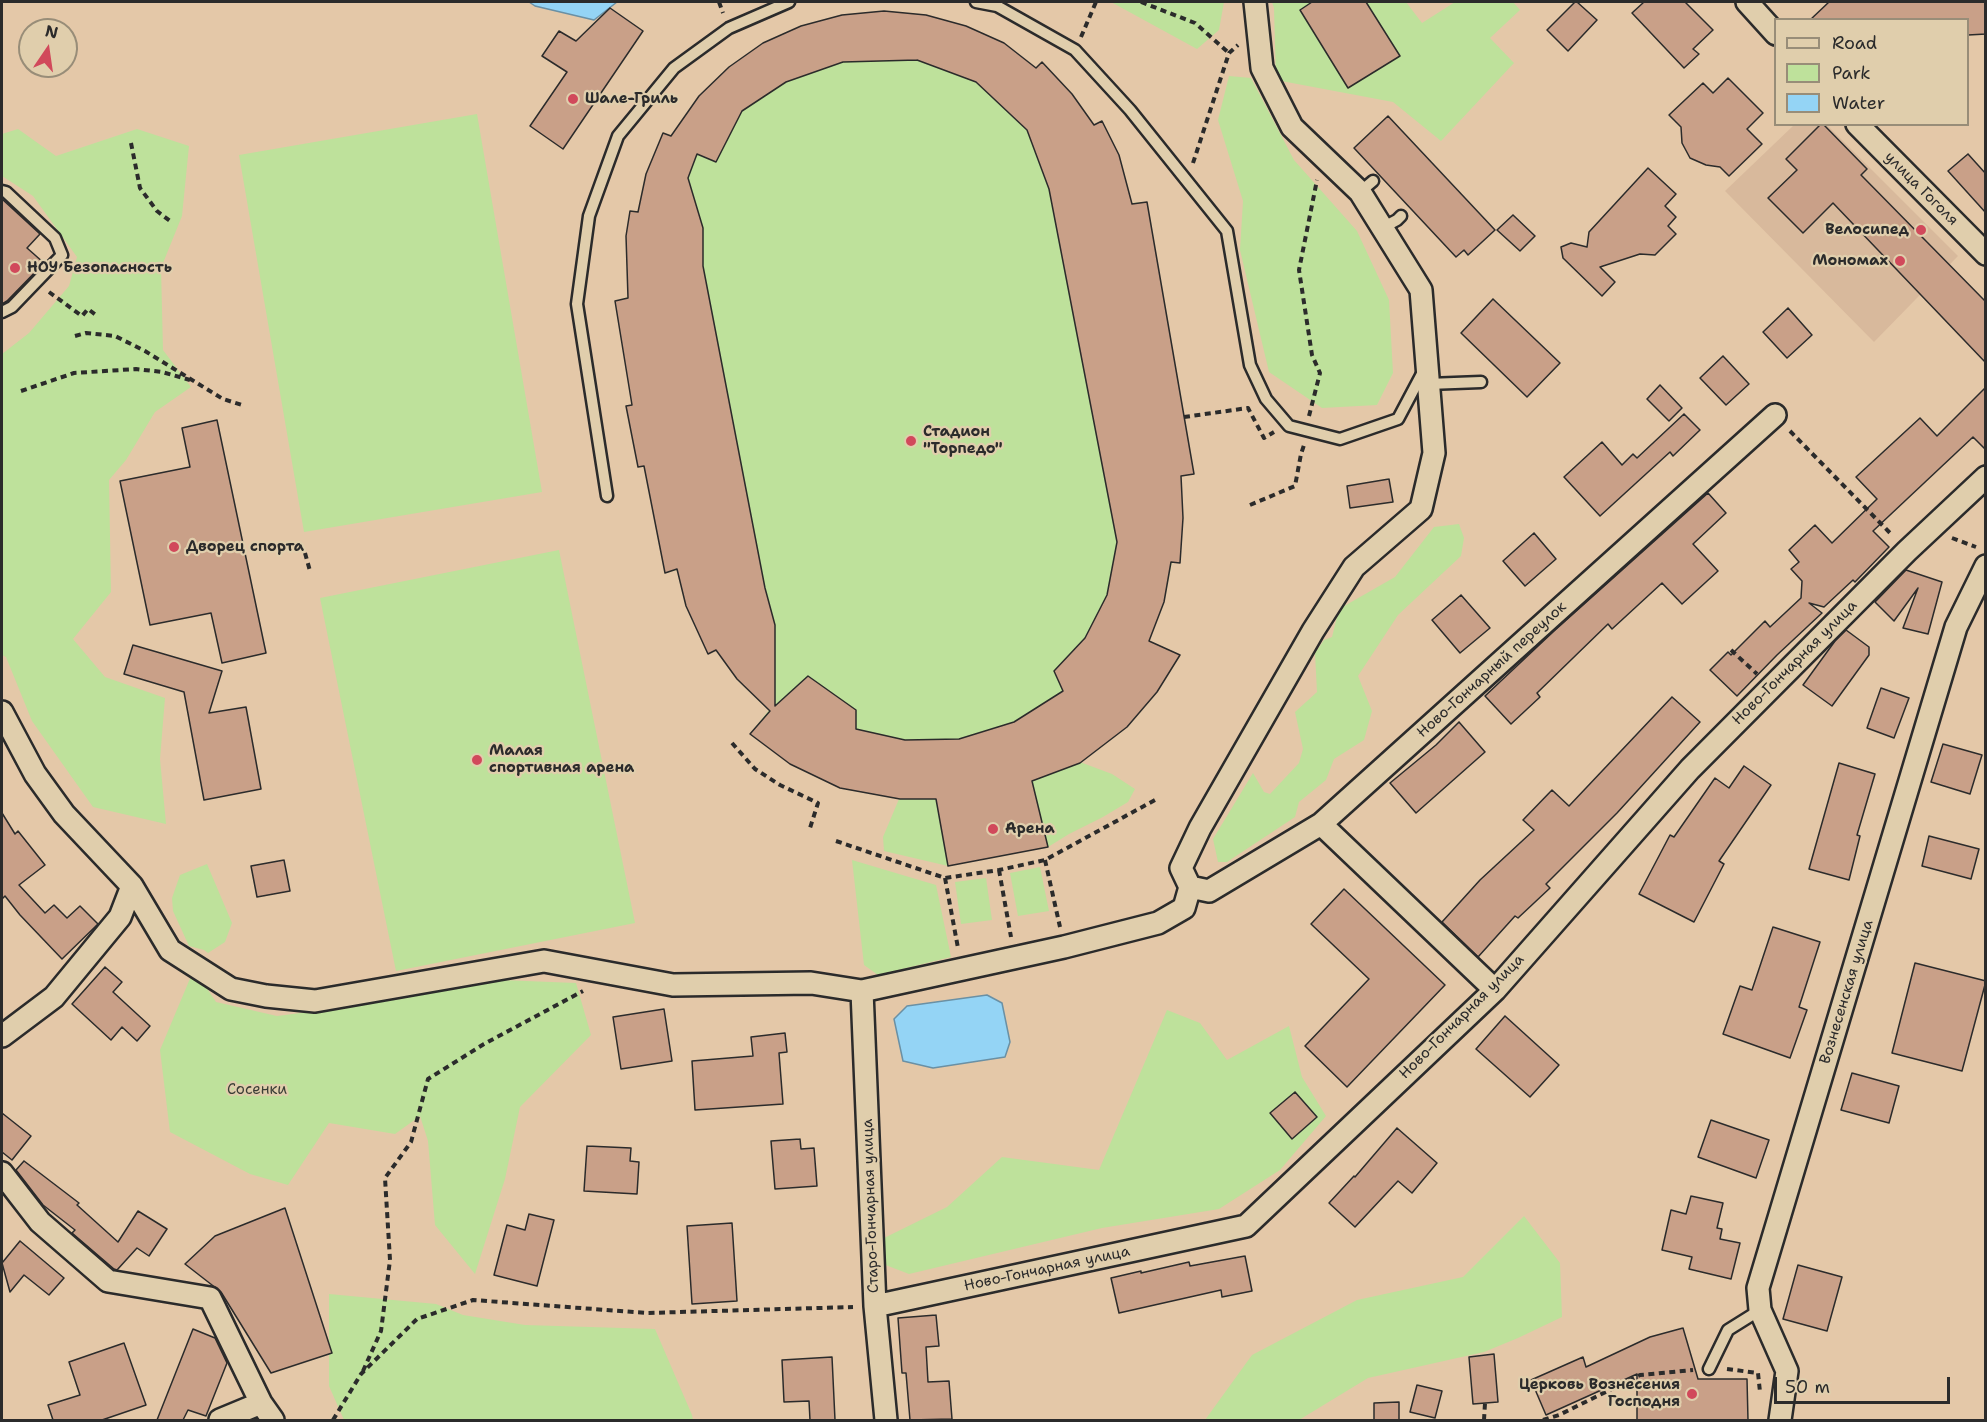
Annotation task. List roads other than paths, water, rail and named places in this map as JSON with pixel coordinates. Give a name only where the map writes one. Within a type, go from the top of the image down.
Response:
[{"type":"street","points":[[2,712],[35,774],[64,814],[132,886],[170,950],[231,989],[266,996],[315,1002],[544,961],[673,985],[811,983],[862,991],[1064,947],[1158,923],[1184,908],[1190,887],[1181,868],[1195,838],[1313,632],[1354,567],[1421,509],[1434,453],[1421,290],[1382,228],[1366,187],[1322,156],[1292,127],[1262,68],[1255,2]]},
{"type":"street","points":[[1747,2],[1774,32]]},
{"type":"street","name":"улица Гоголя","points":[[1859,126],[1986,254]]},
{"type":"street","name":"Ново-Гончарный переулок","points":[[1190,887],[1209,891],[1321,824],[1775,415]]},
{"type":"street","name":"Ново-Гончарная улица","points":[[875,1306],[1246,1226],[1495,990],[1690,769],[1907,550],[1986,477]]},
{"type":"street","name":"Вознесенская улица","points":[[1780,1420],[1787,1371],[1760,1310],[1758,1288],[1956,627],[1986,567]]},
{"type":"street","points":[[1321,824],[1495,990]]},
{"type":"street","points":[[2,1036],[54,997],[120,917],[132,886]]},
{"type":"street","name":"Старо-Гончарная улица","points":[[862,991],[875,1306],[886,1420]]},
{"type":"street","points":[[2,1173],[40,1222],[108,1281],[210,1298],[261,1403],[273,1420]]},
{"type":"street","points":[[220,1420],[261,1403]]},
{"type":"lane","points":[[607,496],[577,304],[589,216],[618,136],[674,68],[729,28],[789,2]]},
{"type":"lane","points":[[976,2],[997,6],[1075,50],[1130,110],[1227,231],[1250,365],[1266,399],[1289,426],[1340,439],[1398,419],[1427,375],[1482,382]]},
{"type":"lane","points":[[2,191],[6,192],[55,238],[62,255],[12,307],[2,312]]},
{"type":"lane","points":[[1382,228],[1401,216]]},
{"type":"lane","points":[[1709,1369],[1728,1330],[1760,1310]]},
{"type":"water","points":[[529,2],[617,2],[594,20],[535,6]]},
{"type":"water","points":[[987,995],[1002,1003],[1010,1042],[1005,1057],[933,1068],[903,1061],[894,1019],[907,1006]]},
{"type":"place","name":"Шале-Гриль","points":[[573,99]]},
{"type":"place","name":"Велосипед","points":[[1921,230]]},
{"type":"place","name":"Мономах","points":[[1900,261]]},
{"type":"place","name":"НОУ Безопасность","points":[[15,268]]},
{"type":"place","name":"Стадион \"Торпедо\"","points":[[911,441]]},
{"type":"place","name":"Дворец спорта","points":[[174,547]]},
{"type":"place","name":"Малая спортивная арена","points":[[477,760]]},
{"type":"place","name":"Арена","points":[[993,829]]},
{"type":"place","name":"Церковь Вознесения Господня","points":[[1692,1394]]},
{"type":"park label","name":"Сосенки","points":[[257,1090]]}]
